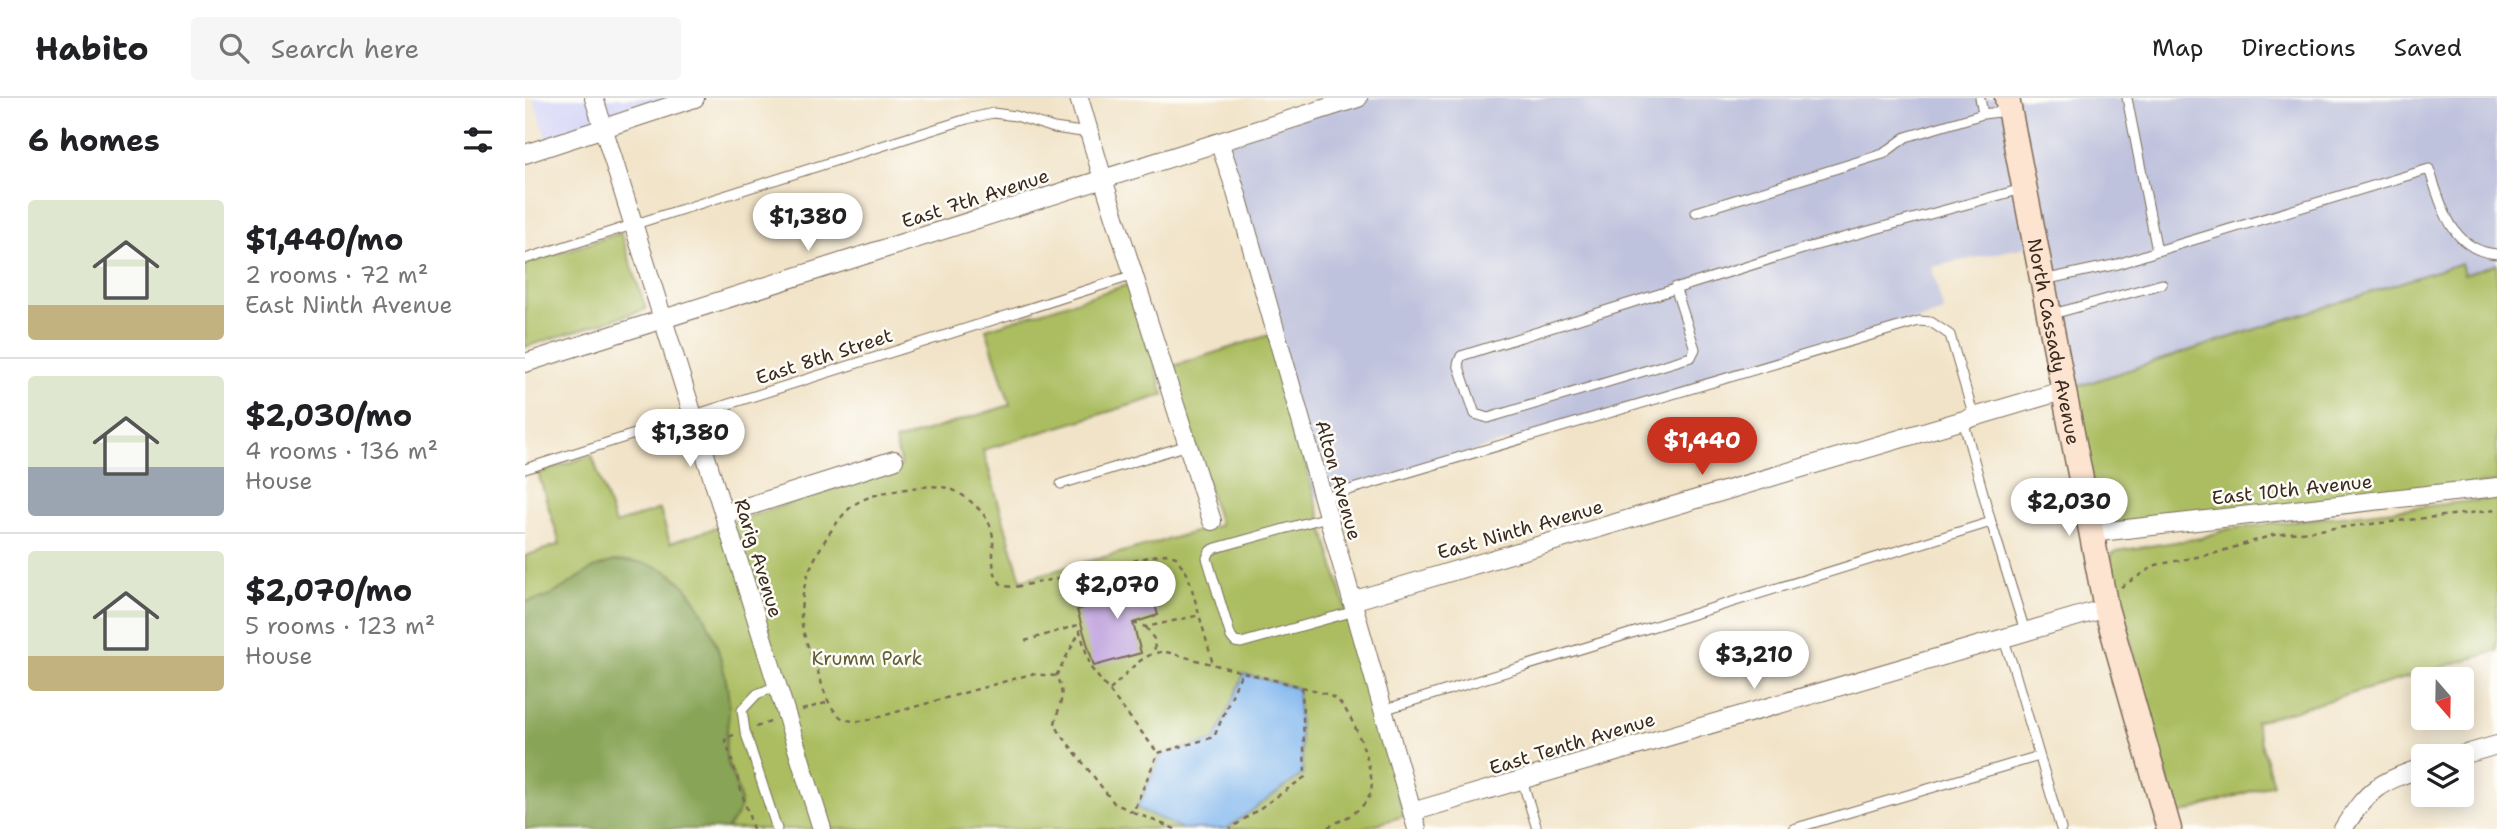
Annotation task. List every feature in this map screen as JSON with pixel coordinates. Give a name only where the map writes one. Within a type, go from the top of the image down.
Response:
[{"type":"main road","name":"North Cassady Avenue","points":[[2009,102],[2091,533],[2113,598],[2169,829]]},
{"type":"street","name":"Rarig Avenue","points":[[594,98],[822,829]]},
{"type":"street","points":[[525,154],[695,98]]},
{"type":"street","points":[[1079,98],[1212,522]]},
{"type":"street","name":"East 7th Avenue","points":[[525,363],[1358,98]]},
{"type":"street","name":"Alton Avenue","points":[[1219,142],[1234,185],[1383,710],[1412,824]]},
{"type":"street","name":"East Ninth Avenue","points":[[1353,606],[2063,391]]},
{"type":"street","points":[[724,514],[894,460]]},
{"type":"street","name":"East 10th Avenue","points":[[2091,533],[2497,487]]},
{"type":"street","name":"East Tenth Avenue","points":[[1412,824],[1522,780],[2003,638],[2113,598]]},
{"type":"street","points":[[2474,752],[2497,745]]},
{"type":"street","points":[[2343,829],[2369,792],[2391,779],[2411,772]]},
{"type":"lane","points":[[1980,98],[1983,114]]},
{"type":"lane","points":[[2127,98],[2133,116],[2157,251]]},
{"type":"lane","points":[[1696,212],[1883,154],[1906,137],[1983,114],[2009,102]]},
{"type":"lane","points":[[525,259],[993,113],[1090,134]]},
{"type":"lane","points":[[2041,281],[2118,264],[2429,169],[2448,222],[2459,239],[2480,251],[2497,254]]},
{"type":"lane","points":[[1675,287],[1695,349],[1691,358],[1487,418],[1475,414],[1458,364],[1461,356],[1675,287],[2024,188]]},
{"type":"lane","name":"East 8th Street","points":[[525,470],[1134,275]]},
{"type":"lane","points":[[2048,315],[2162,284]]},
{"type":"lane","points":[[1322,498],[1919,321],[1931,322],[1950,335],[1991,522],[2025,631]]},
{"type":"lane","points":[[1061,484],[1188,445]]},
{"type":"lane","points":[[1327,517],[1216,548],[1210,551],[1207,558],[1235,642],[1241,643],[1353,606]]},
{"type":"lane","points":[[1383,710],[1991,522]]},
{"type":"lane","points":[[2003,638],[2061,829]]},
{"type":"lane","points":[[777,686],[757,694],[742,710],[745,731],[777,829]]},
{"type":"lane","points":[[1793,829],[2039,756]]},
{"type":"lane","points":[[1522,780],[1537,829]]},
{"type":"path","points":[[1056,676],[1022,676],[868,720],[843,719],[829,702],[806,637],[801,613],[808,574],[834,530],[854,505],[894,491],[929,486],[946,487],[975,505],[986,517],[991,529],[993,569],[996,579],[1003,586],[1015,587],[1166,554],[1176,557],[1184,565],[1213,664]]},
{"type":"path","points":[[2113,598],[2156,565],[2216,553],[2273,535],[2497,510]]},
{"type":"path","points":[[1133,623],[1146,627],[1200,615]]},
{"type":"path","points":[[1025,641],[1078,625],[1091,668],[1158,753]]},
{"type":"path","points":[[1146,627],[1154,639],[1155,652]]},
{"type":"path","points":[[1056,676],[1080,631]]},
{"type":"path","points":[[1110,690],[1145,657],[1155,652],[1167,652],[1322,692],[1338,701],[1350,715],[1371,776],[1371,793],[1349,816],[1324,829]]},
{"type":"path","points":[[1158,753],[1213,737],[1242,672]]},
{"type":"path","points":[[1056,676],[1062,688],[1062,700],[1055,724],[1114,803],[1175,829]]},
{"type":"path","points":[[1230,829],[1305,777],[1302,687]]},
{"type":"path","points":[[786,716],[829,702]]},
{"type":"path","points":[[1133,813],[1158,753]]},
{"type":"shaded area","points":[[533,98],[708,98],[550,149]]},
{"type":"shaded area","points":[[1365,98],[2497,98],[2497,264],[2464,274],[2461,263],[2063,392],[2035,245],[1932,267],[1944,312],[1315,498],[1217,144]]},
{"type":"green space","points":[[621,233],[646,309],[525,347],[525,264]]},
{"type":"green space","points":[[2461,263],[2464,274],[2497,264],[2497,482],[2113,525],[2103,519],[2098,507],[2073,388]]},
{"type":"green space","name":"Krumm Park","points":[[1130,284],[1164,395],[983,450],[1021,580],[1220,525],[1171,367],[1269,335],[1404,816],[1360,829],[525,829],[525,556],[560,544],[538,473],[592,455],[615,524],[660,509],[670,543],[901,466],[895,441],[1010,405],[986,329]]},
{"type":"green space","points":[[2497,498],[2497,651],[2442,667],[2411,667],[2411,676],[2255,722],[2273,784],[2177,815],[2110,564],[2112,554],[2117,551],[2201,538],[2228,529]]},
{"type":"green space","points":[[614,561],[653,566],[680,581],[692,595],[711,632],[719,651],[728,690],[726,755],[740,801],[736,816],[727,829],[525,829],[525,602],[548,597],[594,568]]},
{"type":"water","points":[[1244,674],[1297,688],[1303,774],[1226,829],[1182,829],[1137,808],[1161,755],[1215,740]]},
{"type":"building","points":[[1147,577],[1158,615],[1133,623],[1141,653],[1094,666],[1077,610],[1102,602],[1099,592]]}]
